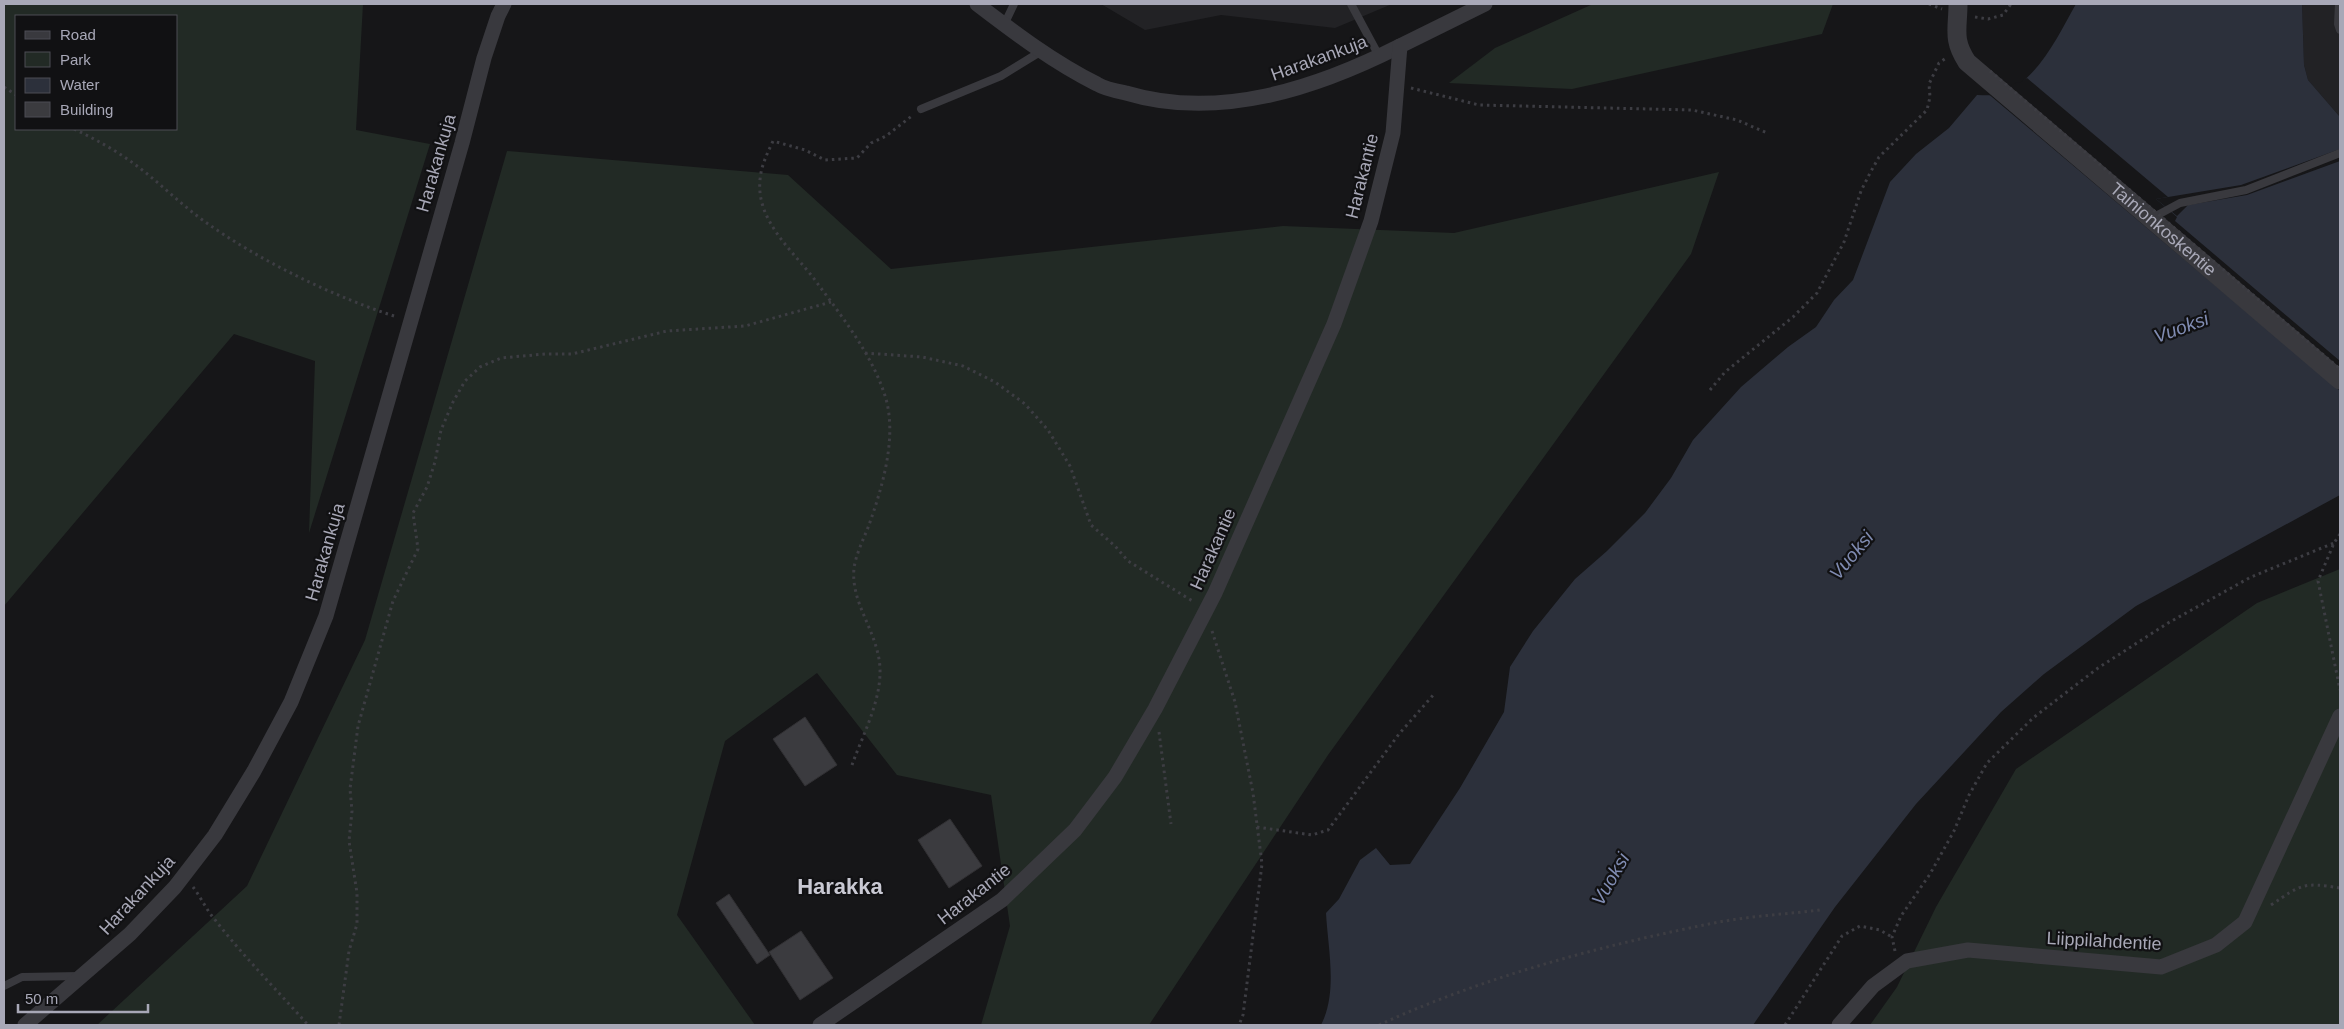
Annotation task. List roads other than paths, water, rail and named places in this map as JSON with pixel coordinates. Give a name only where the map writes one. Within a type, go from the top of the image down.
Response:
[{"type":"street","name":"Harakankuja","points":[[25,1025],[130,934],[184,874],[215,835],[254,771],[291,702],[326,616],[462,143],[484,58],[504,4]]},
{"type":"street","name":"Harakankuja","points":[[976,4],[1040,52],[1098,85],[1145,99],[1191,104],[1244,100],[1287,92],[1400,46]]},
{"type":"street","points":[[1400,46],[1485,4]]},
{"type":"street","name":"Tainionkoskentie","points":[[1958,4],[1955,38],[1967,62],[1987,74],[2150,219],[2340,380]]},
{"type":"street","name":"Harakantie","points":[[820,1025],[1002,900],[1075,830],[1115,777],[1155,709],[1206,610],[1334,324],[1371,221],[1393,133],[1400,46]]},
{"type":"street","name":"Liippilahdentie","points":[[1840,1025],[1873,986],[1907,961],[1968,950],[2161,966],[2216,945],[2245,922],[2340,716]]},
{"type":"lane","points":[[1004,25],[1014,4]]},
{"type":"lane","points":[[1351,4],[1379,56]]},
{"type":"lane","points":[[2339,4],[2338,24],[2340,30]]},
{"type":"lane","points":[[921,109],[1001,76],[1040,52]]},
{"type":"lane","points":[[2150,219],[2180,203],[2246,190],[2340,154]]},
{"type":"lane","points":[[4,986],[22,977],[82,976]]},
{"type":"water","name":"Vuoksi","points":[[2076,4],[2302,4],[2304,65],[2308,80],[2340,117],[2340,149],[2241,185],[2156,199],[2177,216],[2188,205],[2247,195],[2340,161],[2340,495],[2136,606],[2044,674],[2001,712],[1916,804],[1835,907],[1753,1025],[1321,1025],[1326,1012],[1331,985],[1326,913],[1339,899],[1360,860],[1376,848],[1390,865],[1410,864],[1460,788],[1504,712],[1510,667],[1533,631],[1575,579],[1607,551],[1645,513],[1671,478],[1693,440],[1741,387],[1788,347],[1816,327],[1834,300],[1853,280],[1890,182],[1916,154],[1949,128],[1977,95],[2000,94],[2025,80],[2054,43]]},
{"type":"district","name":"Harakka","points":[[840,886]]}]
